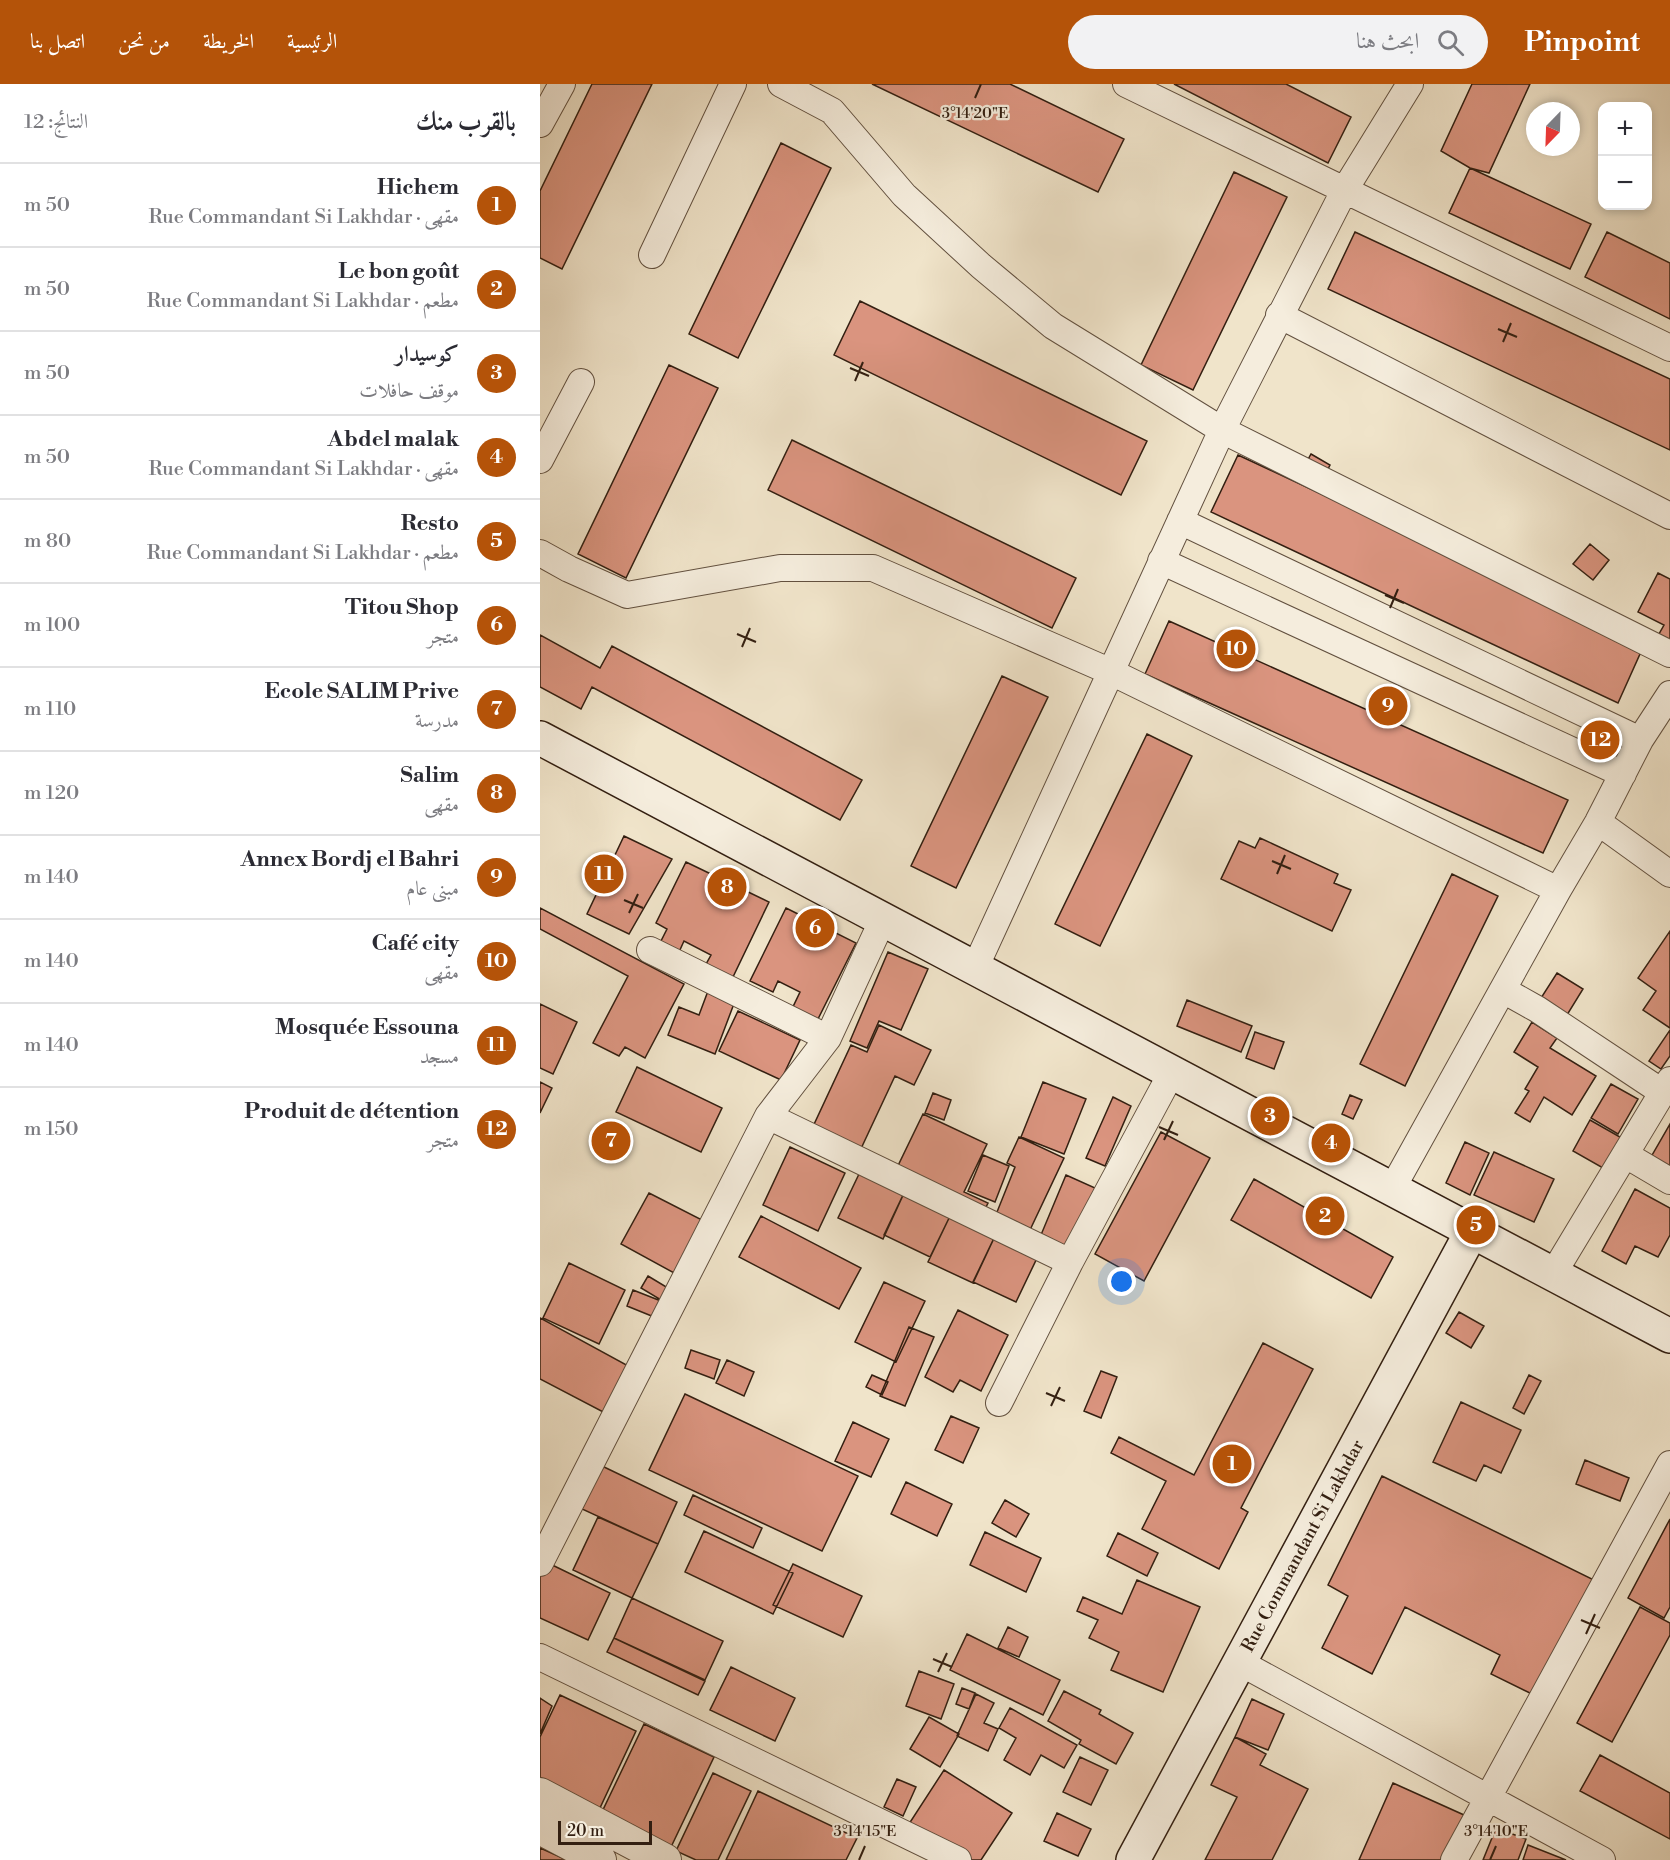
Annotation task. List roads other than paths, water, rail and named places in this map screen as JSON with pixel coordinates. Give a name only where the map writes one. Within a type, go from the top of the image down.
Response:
[{"type":"main road","points":[[540,738],[1670,1336]]},
{"type":"main road","name":"Rue Commandant Si Lakhdar","points":[[1132,1860],[1472,1231]]},
{"type":"street","points":[[540,123],[562,84]]},
{"type":"street","points":[[652,255],[733,84]]},
{"type":"street","points":[[781,84],[832,111],[904,195],[981,266],[1053,326],[1222,430],[1670,654]]},
{"type":"street","points":[[1126,84],[1670,348]]},
{"type":"street","points":[[975,968],[1109,671],[1222,430],[1344,191],[1410,84]]},
{"type":"street","points":[[1279,315],[1670,516]]},
{"type":"street","points":[[540,460],[581,382]]},
{"type":"street","points":[[1180,521],[1640,740]]},
{"type":"street","points":[[540,553],[568,569],[627,595],[780,568],[873,568],[1109,671],[1558,890]]},
{"type":"street","points":[[1161,561],[1623,774]]},
{"type":"street","points":[[1392,1189],[1598,822],[1640,740],[1670,694]]},
{"type":"street","points":[[1598,822],[1670,874]]},
{"type":"street","points":[[540,1563],[768,1116],[828,1038],[883,919]]},
{"type":"street","points":[[650,950],[828,1038]]},
{"type":"street","points":[[1503,990],[1666,1086],[1553,1274]]},
{"type":"street","points":[[999,1403],[1070,1262],[1172,1072]]},
{"type":"street","points":[[768,1116],[1070,1262]]},
{"type":"street","points":[[1626,1155],[1670,1181]]},
{"type":"street","points":[[1454,1860],[1670,1464]]},
{"type":"street","points":[[540,1657],[958,1860]]},
{"type":"street","points":[[1239,1662],[1602,1860]]},
{"type":"street","points":[[540,1794],[665,1860]]},
{"type":"street","points":[[540,1828],[593,1858]]},
{"type":"place","name":"Café city","points":[[1236,649]]},
{"type":"place","name":"Annex Bordj el Bahri","points":[[1388,706]]},
{"type":"place","name":"Produit de détention","points":[[1600,740]]},
{"type":"place","name":"Mosquée Essouna","points":[[604,874]]},
{"type":"place","name":"Salim","points":[[727,887]]},
{"type":"place","name":"Titou Shop","points":[[815,928]]},
{"type":"place","name":"كوسيدار","points":[[1270,1116]]},
{"type":"place","name":"Ecole SALIM Prive","points":[[611,1141]]},
{"type":"place","name":"Abdel malak","points":[[1331,1143]]},
{"type":"place","name":"Le bon goût","points":[[1325,1216]]},
{"type":"place","name":"Resto","points":[[1476,1225]]},
{"type":"place","name":"Hichem","points":[[1232,1464]]}]
